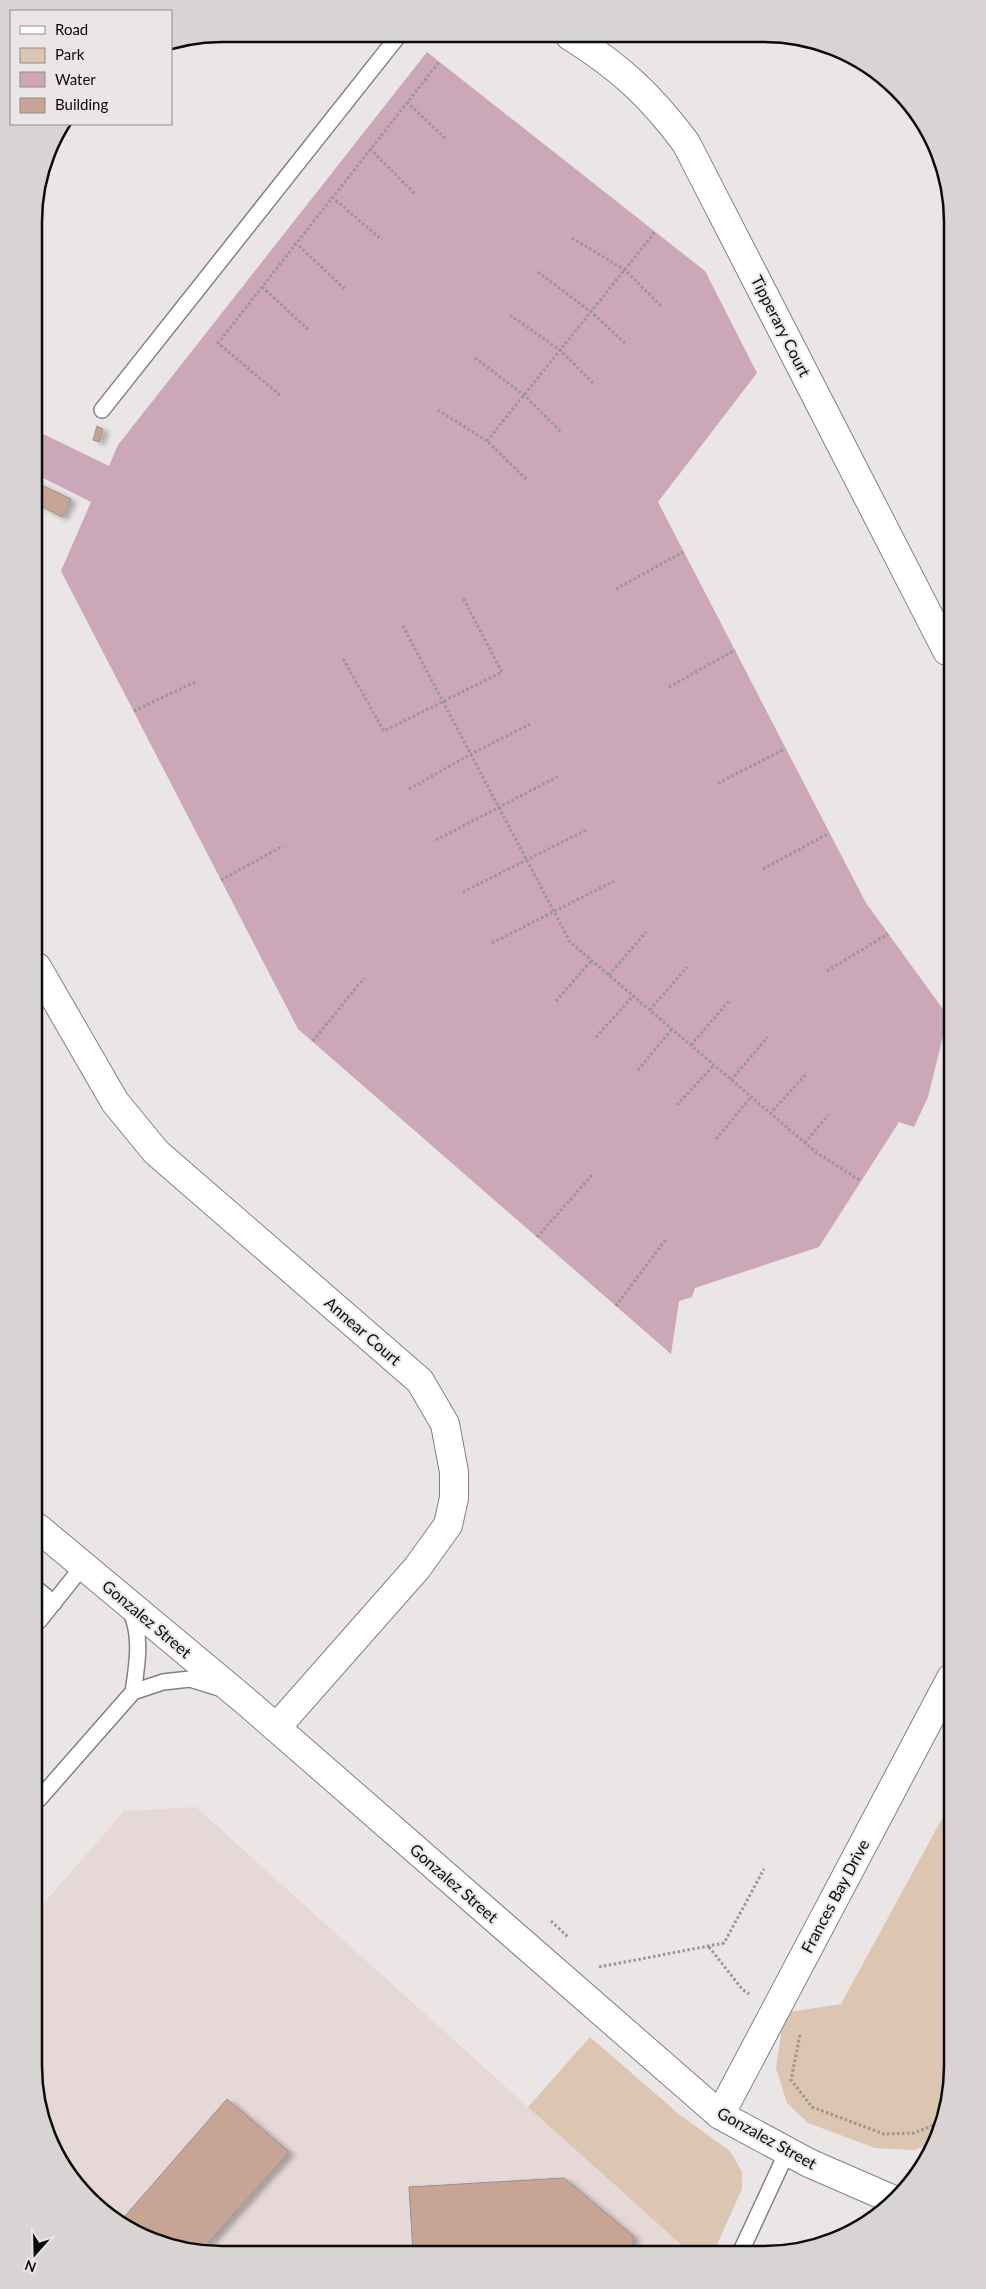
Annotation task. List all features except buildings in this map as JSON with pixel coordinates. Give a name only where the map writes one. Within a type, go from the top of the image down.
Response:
[{"type":"street","name":"Tipperary Court","points":[[580,42],[607,59],[638,86],[666,116],[686,143],[944,645]]},
{"type":"street","name":"Annear Court","points":[[42,977],[115,1102],[156,1152],[420,1381],[445,1424],[454,1472],[454,1498],[448,1525],[417,1568],[276,1728]]},
{"type":"street","name":"Gonzalez Street","points":[[42,1531],[249,1704],[720,2115],[787,2152],[888,2197]]},
{"type":"street","name":"Frances Bay Drive","points":[[720,2115],[944,1691]]},
{"type":"lane","points":[[102,410],[393,42]]},
{"type":"lane","points":[[42,1617],[82,1566]]},
{"type":"lane","points":[[42,1593],[54,1603]]},
{"type":"lane","points":[[122,1597],[134,1616],[138,1642],[137,1668],[133,1692]]},
{"type":"lane","points":[[42,1796],[133,1692],[163,1682],[190,1679],[212,1684],[249,1704]]},
{"type":"lane","points":[[743,2246],[787,2152]]},
{"type":"path","points":[[280,394],[218,343],[440,61]]},
{"type":"path","points":[[406,102],[447,140]]},
{"type":"path","points":[[370,149],[414,194]]},
{"type":"path","points":[[332,197],[382,240]]},
{"type":"path","points":[[487,441],[655,232]]},
{"type":"path","points":[[572,238],[625,270],[661,306]]},
{"type":"path","points":[[299,246],[346,290]]},
{"type":"path","points":[[538,272],[591,312],[625,343]]},
{"type":"path","points":[[262,287],[309,330]]},
{"type":"path","points":[[510,315],[560,350],[595,385]]},
{"type":"path","points":[[475,358],[524,395],[561,432]]},
{"type":"path","points":[[438,410],[487,441],[526,480]]},
{"type":"path","points":[[616,589],[683,552]]},
{"type":"path","points":[[343,659],[384,730],[443,702],[502,672],[464,598]]},
{"type":"path","points":[[403,626],[570,942],[817,1154],[861,1181]]},
{"type":"path","points":[[669,686],[735,650]]},
{"type":"path","points":[[134,712],[195,682]]},
{"type":"path","points":[[409,789],[471,754],[532,723]]},
{"type":"path","points":[[718,783],[785,749]]},
{"type":"path","points":[[436,840],[559,776]]},
{"type":"path","points":[[463,892],[586,830]]},
{"type":"path","points":[[763,869],[829,833]]},
{"type":"path","points":[[220,880],[283,846]]},
{"type":"path","points":[[492,943],[554,910],[614,882]]},
{"type":"path","points":[[610,975],[646,932]]},
{"type":"path","points":[[828,971],[888,934]]},
{"type":"path","points":[[556,1001],[592,960]]},
{"type":"path","points":[[650,1010],[687,967]]},
{"type":"path","points":[[313,1041],[364,978]]},
{"type":"path","points":[[596,1036],[633,996]]},
{"type":"path","points":[[691,1045],[729,1001]]},
{"type":"path","points":[[638,1070],[672,1029]]},
{"type":"path","points":[[731,1080],[768,1037]]},
{"type":"path","points":[[677,1105],[714,1065]]},
{"type":"path","points":[[770,1114],[807,1073]]},
{"type":"path","points":[[716,1139],[752,1097]]},
{"type":"path","points":[[805,1143],[828,1115]]},
{"type":"path","points":[[538,1237],[593,1174]]},
{"type":"path","points":[[616,1306],[667,1238]]},
{"type":"path","points":[[592,1961],[600,1968],[724,1943],[764,1869]]},
{"type":"path","points":[[551,1921],[572,1941]]},
{"type":"path","points":[[709,1947],[742,1989],[775,2012]]},
{"type":"path","points":[[801,2030],[791,2080],[812,2107],[884,2134],[914,2133],[934,2125]]},
{"type":"shaded area","points":[[196,1807],[683,2246],[211,2246],[188,2243],[154,2233],[123,2216],[104,2202],[80,2176],[61,2146],[52,2124],[46,2101],[42,2066],[42,1906],[124,1811]]},
{"type":"green space","points":[[944,1815],[944,2066],[940,2101],[934,2124],[925,2145],[915,2150],[875,2148],[808,2123],[787,2103],[776,2068],[782,2028],[790,2012],[841,2004]]},
{"type":"green space","points":[[590,2037],[680,2115],[730,2151],[742,2172],[742,2189],[716,2246],[683,2246],[528,2107]]},
{"type":"water","points":[[427,52],[705,271],[757,373],[658,502],[866,903],[944,1010],[944,1032],[928,1097],[914,1127],[899,1122],[819,1247],[695,1288],[692,1297],[679,1301],[671,1354],[298,1029],[61,571],[91,502],[42,478],[42,433],[109,466],[118,445]]}]
